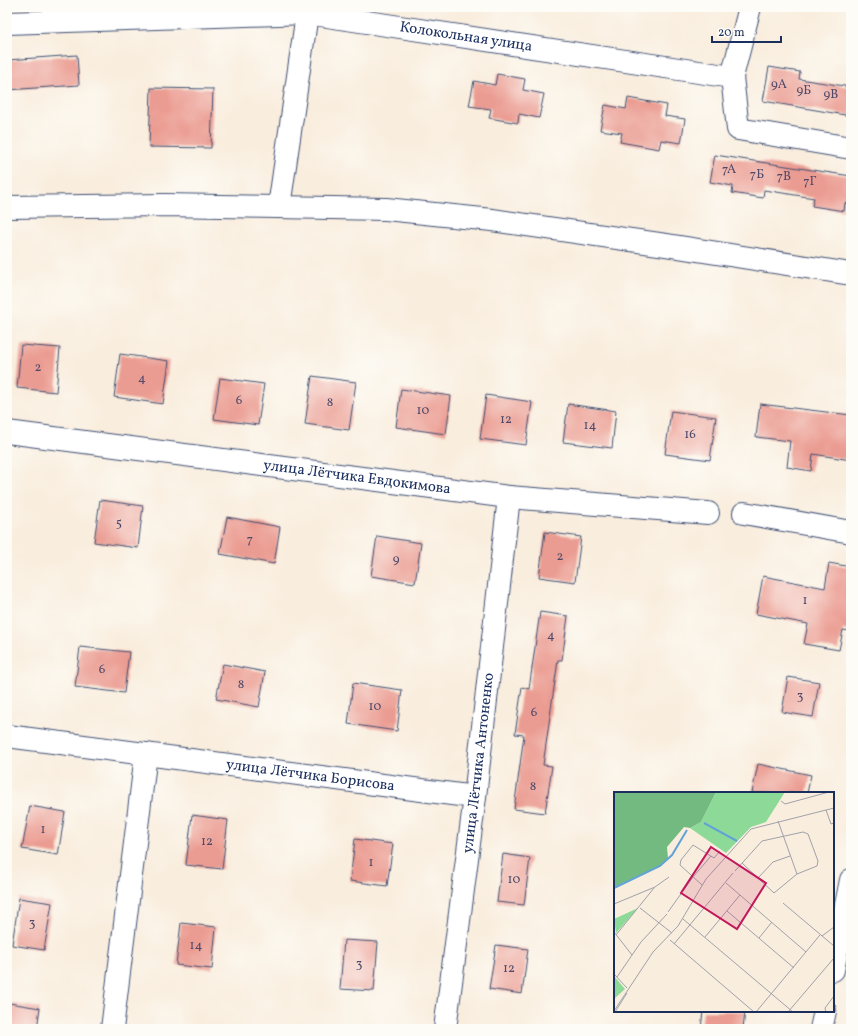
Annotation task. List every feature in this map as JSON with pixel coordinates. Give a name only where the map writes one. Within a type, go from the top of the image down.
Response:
[{"type":"street","points":[[750,7],[732,77],[738,129],[851,148]]},
{"type":"street","points":[[279,207],[308,10]]},
{"type":"street","name":"Колокольная улица","points":[[7,22],[308,10],[732,77]]},
{"type":"street","points":[[7,207],[165,205],[386,209],[492,220],[851,274]]},
{"type":"street","name":"улица Лётчика Евдокимова","points":[[7,432],[509,497],[708,513]]},
{"type":"street","name":"улица Лётчика Антоненко","points":[[445,1029],[475,797],[509,497]]},
{"type":"street","points":[[744,513],[851,532]]},
{"type":"street","name":"улица Лётчика Борисова","points":[[7,736],[475,797]]},
{"type":"street","points":[[112,1029],[146,754]]},
{"type":"street","points":[[834,965],[851,882]]},
{"type":"street","points":[[821,1029],[825,1012]]},
{"type":"building","points":[[77,55],[79,85],[7,90],[7,60]]},
{"type":"building","points":[[769,67],[800,72],[799,79],[851,87],[851,116],[763,101]]},
{"type":"building","points":[[497,74],[525,79],[523,90],[544,94],[539,118],[519,114],[518,123],[489,118],[491,109],[469,106],[474,81],[495,85]]},
{"type":"building","points":[[151,88],[213,89],[211,148],[149,147]]},
{"type":"building","points":[[628,98],[667,105],[665,116],[685,119],[681,143],[661,140],[659,149],[620,142],[622,133],[600,130],[605,105],[626,109]]},
{"type":"building","points":[[715,155],[851,176],[851,204],[845,203],[844,211],[812,206],[814,198],[764,190],[763,198],[732,193],[733,186],[710,182]]},
{"type":"building","points":[[21,345],[60,348],[56,392],[17,388]]},
{"type":"building","points":[[120,354],[169,361],[163,404],[114,397]]},
{"type":"building","points":[[312,376],[356,382],[349,430],[305,424]]},
{"type":"building","points":[[220,378],[264,384],[258,425],[214,419]]},
{"type":"building","points":[[401,389],[451,396],[446,434],[396,427]]},
{"type":"building","points":[[486,395],[532,402],[526,445],[480,439]]},
{"type":"building","points":[[568,404],[616,411],[612,448],[563,442]]},
{"type":"building","points":[[760,404],[851,415],[851,460],[813,454],[811,471],[787,467],[790,441],[756,437]]},
{"type":"building","points":[[671,411],[716,417],[710,460],[665,454]]},
{"type":"building","points":[[100,500],[143,506],[138,548],[94,542]]},
{"type":"building","points":[[227,517],[280,527],[274,564],[220,554]]},
{"type":"building","points":[[545,532],[581,537],[575,582],[539,577]]},
{"type":"building","points":[[377,536],[421,543],[415,583],[371,576]]},
{"type":"building","points":[[829,563],[851,567],[851,631],[843,630],[839,650],[804,644],[808,624],[756,614],[763,576],[825,588]]},
{"type":"building","points":[[540,612],[568,616],[562,660],[558,660],[543,765],[552,766],[545,813],[514,809],[524,735],[515,734],[522,687],[529,689]]},
{"type":"building","points":[[80,647],[129,652],[124,693],[75,687]]},
{"type":"building","points":[[223,664],[265,672],[259,707],[216,699]]},
{"type":"building","points":[[788,677],[819,682],[813,717],[782,712]]},
{"type":"building","points":[[353,683],[402,690],[397,731],[348,724]]},
{"type":"building","points":[[758,764],[811,775],[807,792],[752,792]]},
{"type":"building","points":[[30,806],[65,812],[58,855],[22,849]]},
{"type":"building","points":[[192,815],[228,820],[222,869],[186,865]]},
{"type":"building","points":[[355,839],[393,844],[387,886],[350,881]]},
{"type":"building","points":[[503,854],[530,858],[524,905],[497,902]]},
{"type":"building","points":[[19,898],[52,903],[44,950],[12,945]]},
{"type":"building","points":[[181,923],[216,927],[212,969],[176,965]]},
{"type":"building","points":[[344,940],[378,942],[374,991],[340,989]]},
{"type":"building","points":[[496,945],[528,949],[522,994],[489,989]]},
{"type":"building","points":[[9,1003],[40,1008],[37,1029],[7,1029]]},
{"type":"building","points":[[703,1012],[745,1012],[743,1029],[701,1029]]}]
